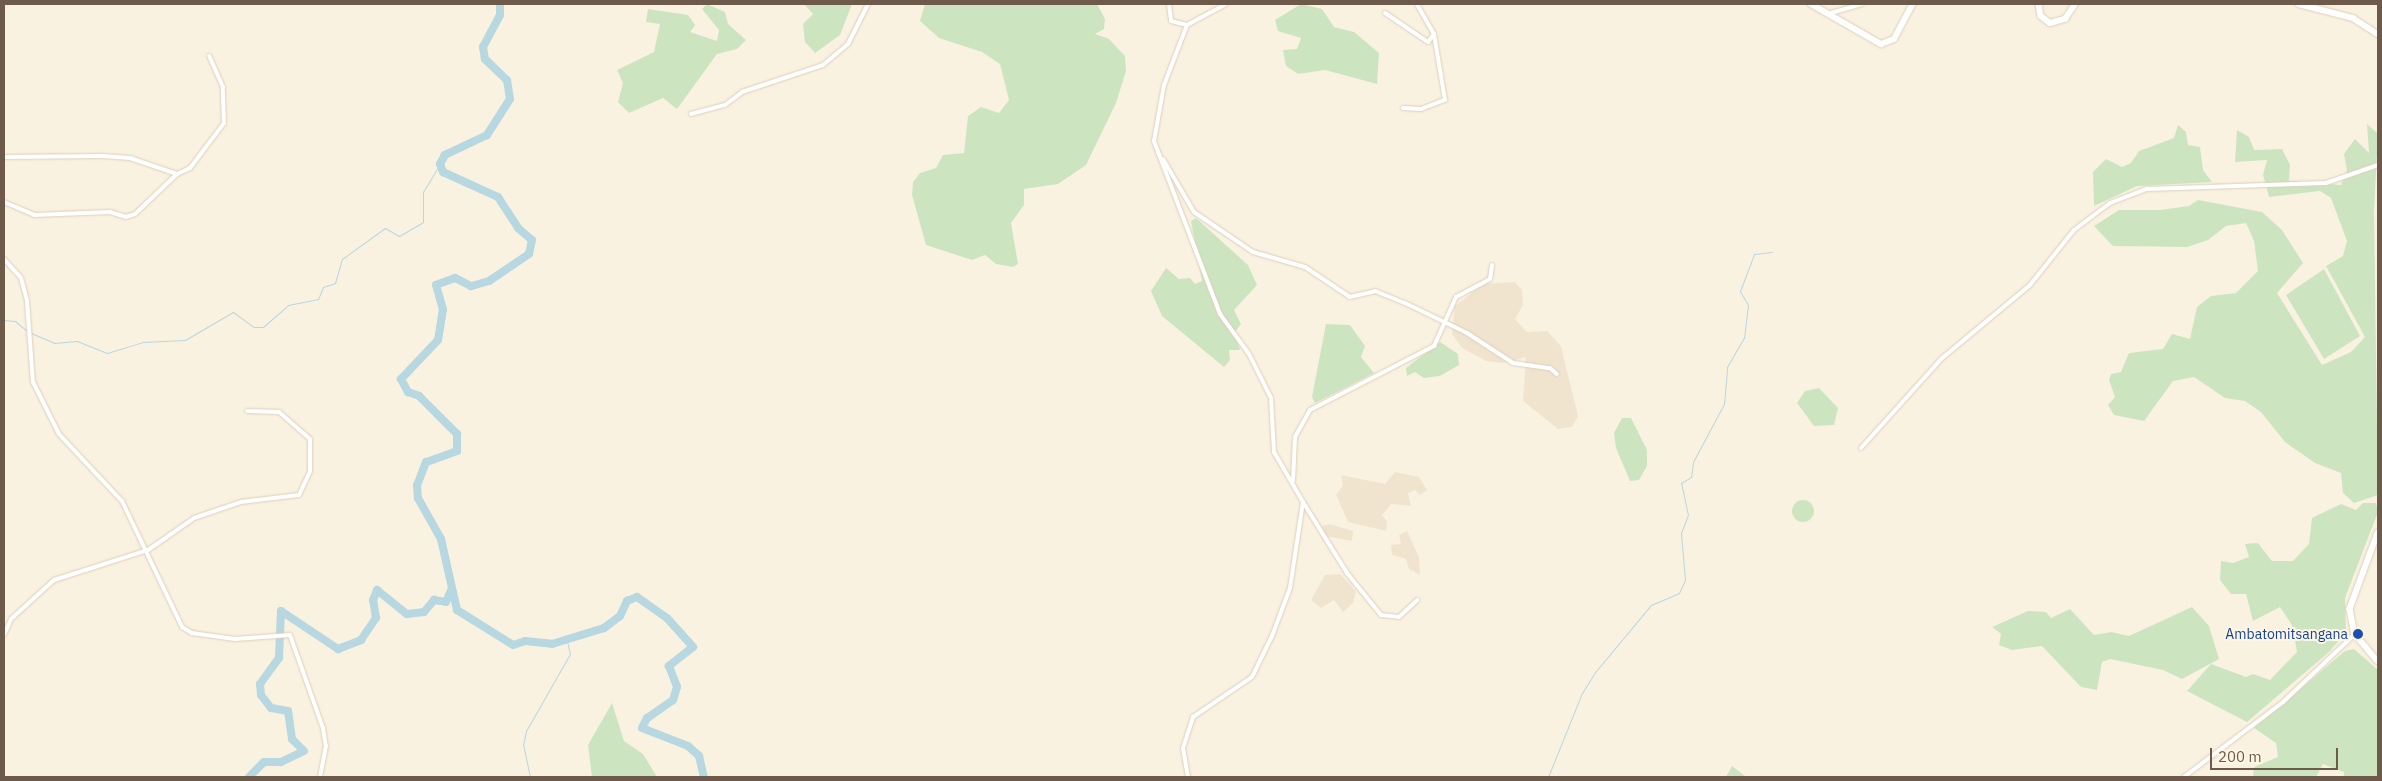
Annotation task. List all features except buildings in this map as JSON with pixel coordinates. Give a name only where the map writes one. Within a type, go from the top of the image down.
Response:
[{"type":"main road","points":[[1811,4],[1831,13],[1884,44],[1894,39],[1913,4]]},
{"type":"main road","points":[[2038,4],[2041,16],[2050,23],[2065,19],[2075,4]]},
{"type":"main road","points":[[2299,4],[2353,18],[2378,34]]},
{"type":"main road","points":[[2378,533],[2352,596],[2355,634],[2378,661]]},
{"type":"street","points":[[691,114],[725,105],[742,92],[823,65],[848,44],[868,4]]},
{"type":"street","points":[[1169,4],[1171,21],[1186,25]]},
{"type":"street","points":[[1226,4],[1186,25],[1164,85],[1154,141],[1194,212],[1235,241],[1312,271],[1350,297],[1375,291],[1446,324],[1513,363],[1550,368],[1557,374]]},
{"type":"street","points":[[1403,108],[1421,109],[1445,100],[1434,34],[1416,4]]},
{"type":"street","points":[[1831,13],[1862,4]]},
{"type":"street","points":[[1385,12],[1420,39],[1428,42],[1434,34]]},
{"type":"street","points":[[4,202],[34,215],[110,212],[126,216],[135,214],[177,174],[200,159],[224,123],[223,87],[209,56]]},
{"type":"street","points":[[1159,151],[1220,314],[1249,354],[1271,398],[1274,452],[1347,573],[1381,615],[1400,617],[1417,600]]},
{"type":"street","points":[[4,157],[130,158],[177,174]]},
{"type":"street","points":[[1861,448],[1941,359],[2030,285],[2074,230],[2110,203],[2147,189],[2326,183],[2378,165]]},
{"type":"street","points":[[4,259],[21,278],[29,331],[32,382],[59,434],[122,501],[148,550],[182,627],[192,633],[235,639],[290,634],[303,662],[324,728],[326,746],[320,777]]},
{"type":"street","points":[[1293,481],[1295,437],[1310,410],[1423,354],[1434,346],[1446,324],[1456,297],[1490,279],[1492,265]]},
{"type":"street","points":[[4,626],[54,580],[148,550],[194,518],[240,502],[299,495],[310,471],[310,439],[279,412],[247,411]]},
{"type":"street","points":[[1188,777],[1183,748],[1192,717],[1252,677],[1272,636],[1290,588],[1303,502]]},
{"type":"street","points":[[4,635],[11,620]]},
{"type":"street","points":[[2184,777],[2283,702],[2355,634]]},
{"type":"shaded area","points":[[1515,282],[1522,290],[1523,305],[1515,319],[1527,332],[1547,331],[1561,346],[1578,416],[1572,427],[1558,429],[1523,401],[1526,357],[1503,363],[1486,361],[1462,348],[1452,334],[1455,306],[1483,284]]},
{"type":"shaded area","points":[[1395,472],[1419,477],[1427,490],[1420,495],[1415,490],[1408,493],[1411,506],[1391,504],[1382,515],[1387,521],[1386,531],[1348,522],[1336,495],[1343,485],[1341,475],[1385,484]]},
{"type":"shaded area","points":[[1330,524],[1353,531],[1352,541],[1325,536],[1321,526]]},
{"type":"shaded area","points":[[1407,531],[1419,557],[1420,575],[1409,569],[1406,559],[1392,555],[1391,545],[1401,544],[1399,535]]},
{"type":"shaded area","points":[[1340,574],[1356,591],[1353,603],[1343,612],[1334,600],[1321,608],[1311,600],[1325,575]]},
{"type":"green space","points":[[707,4],[725,12],[728,24],[746,40],[737,49],[717,54],[677,109],[663,98],[629,113],[618,102],[623,83],[617,70],[654,52],[660,24],[646,22],[648,9],[688,15],[695,25],[690,32],[717,41],[719,30],[702,9]]},
{"type":"green space","points":[[804,4],[852,4],[840,35],[815,53],[805,42],[803,24],[813,14]]},
{"type":"green space","points":[[925,4],[1097,4],[1105,19],[1104,29],[1095,34],[1109,39],[1125,56],[1126,71],[1116,103],[1086,165],[1058,184],[1024,189],[1024,205],[1011,223],[1018,264],[1013,267],[996,264],[985,255],[972,260],[926,245],[912,195],[913,182],[920,173],[936,168],[943,155],[964,153],[968,116],[981,107],[999,113],[1009,100],[1000,64],[982,52],[939,38],[920,21]]},
{"type":"green space","points":[[1301,4],[1322,9],[1334,27],[1354,32],[1379,53],[1377,84],[1325,70],[1298,74],[1286,66],[1283,50],[1297,49],[1301,38],[1278,31],[1275,20]]},
{"type":"green space","points":[[2367,124],[2378,134],[2374,211],[2378,495],[2354,503],[2343,493],[2341,473],[2315,463],[2285,442],[2261,412],[2245,401],[2225,398],[2194,377],[2173,381],[2144,421],[2114,415],[2108,405],[2115,397],[2109,380],[2111,374],[2121,372],[2129,353],[2163,349],[2172,334],[2190,339],[2197,307],[2211,296],[2236,293],[2258,271],[2254,241],[2246,223],[2226,226],[2208,240],[2187,247],[2113,246],[2094,226],[2119,210],[2160,210],[2189,206],[2198,200],[2262,212],[2282,230],[2303,263],[2277,293],[2322,365],[2351,352],[2365,337],[2326,266],[2343,256],[2347,241],[2331,198],[2320,191],[2269,197],[2263,175],[2267,160],[2235,162],[2237,130],[2249,137],[2254,150],[2282,149],[2290,165],[2289,181],[2341,185],[2347,170],[2344,154],[2355,139],[2369,153]]},
{"type":"green space","points":[[2178,125],[2186,132],[2188,145],[2200,147],[2203,170],[2212,182],[2137,186],[2094,206],[2093,172],[2106,159],[2122,167],[2131,163],[2139,151],[2174,138]]},
{"type":"green space","points":[[1196,218],[1248,265],[1257,285],[1234,310],[1241,324],[1235,332],[1240,350],[1229,350],[1230,360],[1224,367],[1162,316],[1151,291],[1166,268],[1179,279],[1190,278],[1195,284],[1202,281],[1191,221]]},
{"type":"green space","points":[[2324,269],[2360,336],[2324,359],[2286,295]]},
{"type":"green space","points":[[1326,324],[1350,325],[1365,346],[1361,357],[1374,373],[1315,403],[1312,397]]},
{"type":"green space","points":[[1440,342],[1458,354],[1459,365],[1440,376],[1424,378],[1415,372],[1407,376],[1406,368]]},
{"type":"green space","points":[[1819,388],[1838,408],[1834,425],[1814,426],[1797,403],[1805,391]]},
{"type":"green space","points":[[1622,418],[1631,418],[1647,450],[1647,466],[1639,480],[1630,481],[1616,448],[1614,433]]},
{"type":"green space","points":[[1803,500],[1811,503],[1814,511],[1811,519],[1803,522],[1795,519],[1792,511],[1795,503]]},
{"type":"green space","points":[[2363,503],[2376,503],[2378,512],[2345,598],[2346,632],[2329,652],[2247,722],[2187,691],[2211,664],[2246,677],[2253,674],[2270,680],[2297,652],[2292,625],[2280,607],[2253,621],[2246,594],[2231,594],[2220,580],[2221,561],[2233,563],[2249,557],[2245,544],[2258,543],[2272,561],[2293,561],[2309,544],[2312,518],[2341,504],[2356,510]]},
{"type":"green space","points":[[2192,607],[2209,626],[2219,659],[2182,679],[2163,670],[2110,659],[2102,662],[2097,690],[2081,687],[2042,646],[2012,650],[1999,645],[2001,634],[1992,627],[2028,611],[2046,612],[2051,618],[2070,609],[2094,635],[2111,632],[2129,636]]},
{"type":"green space","points":[[2354,649],[2378,670],[2378,777],[2344,777],[2344,772],[2323,764],[2316,777],[2253,777],[2254,767],[2278,757],[2276,743],[2254,728],[2345,651]]},
{"type":"green space","points":[[612,703],[624,741],[643,754],[657,777],[592,777],[588,745]]},
{"type":"green space","points":[[1732,766],[1745,776],[1726,777]]},
{"type":"waterway","points":[[500,4],[500,15],[483,47],[485,59],[507,80],[510,99],[487,135],[445,155],[440,164],[443,172],[498,197],[518,228],[532,240],[529,254],[489,281],[471,286],[455,278],[436,285],[443,309],[438,340],[401,379],[408,392],[419,396],[457,434],[457,451],[426,462],[417,485],[418,498],[441,539],[457,610],[513,645],[525,641],[552,644],[604,628],[620,616],[627,601],[637,597],[667,618],[693,647],[669,666],[677,687],[673,700],[647,718],[642,728],[688,746],[699,756],[704,777]]},
{"type":"waterway","points":[[31,333],[54,343],[77,341],[107,353],[143,342],[185,340],[233,312],[254,327],[263,327],[288,305],[318,299],[323,287],[335,283],[342,259],[385,228],[399,236],[423,222],[423,192],[440,164]]},
{"type":"waterway","points":[[1548,777],[1582,693],[1596,671],[1651,605],[1679,593],[1685,580],[1681,533],[1688,515],[1681,483],[1691,477],[1693,462],[1724,404],[1727,367],[1744,338],[1748,305],[1740,291],[1754,254],[1772,252]]},
{"type":"waterway","points":[[4,320],[15,321],[27,331]]},
{"type":"waterway","points":[[249,777],[264,762],[281,762],[304,751],[292,739],[288,711],[271,708],[261,695],[260,684],[279,658],[281,611],[338,649],[361,640],[376,618],[373,600],[377,590],[407,614],[424,612],[434,600],[446,602],[451,590]]},
{"type":"waterway","points":[[530,777],[523,745],[526,731],[570,654],[567,641]]},
{"type":"place","name":"Ambatomitsangana","points":[[2358,634]]}]
